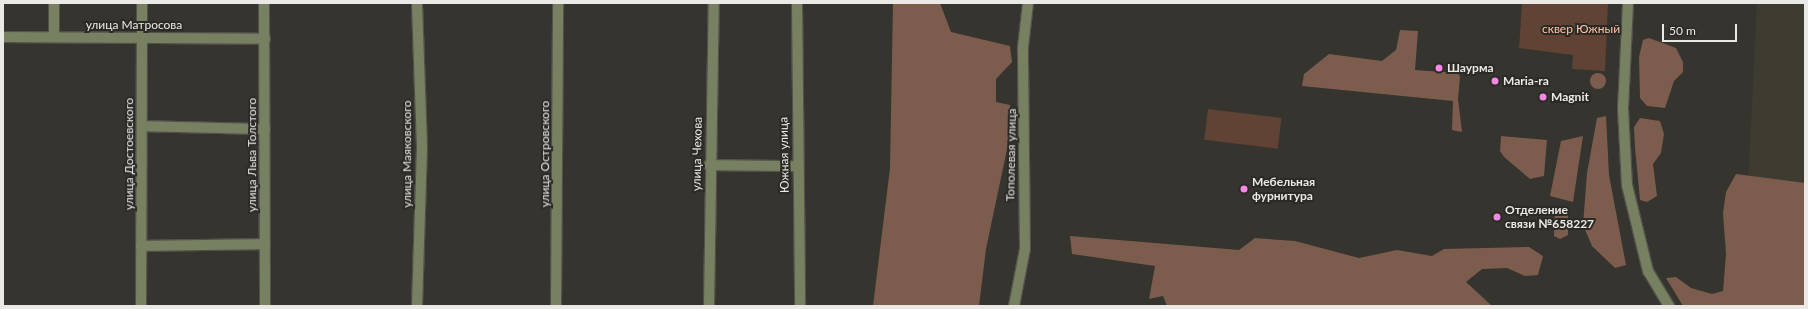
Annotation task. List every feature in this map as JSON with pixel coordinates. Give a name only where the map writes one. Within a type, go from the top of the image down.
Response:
[{"type":"street","points":[[54,3],[54,37]]},
{"type":"street","name":"улица Достоевского","points":[[142,3],[142,306]]},
{"type":"street","name":"улица Льва Толстого","points":[[264,3],[264,306]]},
{"type":"street","name":"улица Маяковского","points":[[417,306],[422,147],[418,3]]},
{"type":"street","name":"улица Островского","points":[[556,306],[558,3]]},
{"type":"street","name":"улица Чехова","points":[[709,306],[709,165],[714,3]]},
{"type":"street","name":"Южная улица","points":[[797,3],[797,166],[800,306]]},
{"type":"street","name":"Тополевая улица","points":[[1014,306],[1025,250],[1023,48],[1028,3]]},
{"type":"street","points":[[1628,3],[1623,109],[1627,185],[1648,271],[1669,306]]},
{"type":"street","name":"улица Матросова","points":[[3,37],[264,38]]},
{"type":"street","points":[[142,126],[265,129]]},
{"type":"street","points":[[709,165],[797,166]]},
{"type":"street","points":[[142,246],[265,244]]},
{"type":"shaded area","points":[[893,3],[940,3],[951,32],[1010,46],[1012,62],[996,79],[996,102],[1010,105],[1010,135],[986,249],[979,306],[873,306],[890,168]]},
{"type":"shaded area","points":[[1757,3],[1805,3],[1805,306],[1742,306]]},
{"type":"shaded area","points":[[1400,30],[1418,31],[1415,70],[1458,73],[1460,77],[1458,99],[1462,132],[1452,130],[1453,101],[1302,86],[1304,74],[1329,54],[1382,61],[1396,50]]},
{"type":"shaded area","points":[[1649,38],[1676,48],[1683,62],[1683,72],[1674,81],[1665,108],[1647,106],[1640,98],[1639,57],[1643,40]]},
{"type":"shaded area","points":[[1598,73],[1604,75],[1606,81],[1604,87],[1598,89],[1592,87],[1590,81],[1592,75]]},
{"type":"shaded area","points":[[1606,116],[1609,175],[1626,265],[1615,268],[1592,246],[1583,225],[1587,173],[1597,118]]},
{"type":"shaded area","points":[[1640,118],[1660,121],[1664,134],[1661,153],[1653,164],[1657,196],[1647,202],[1640,200],[1635,148],[1634,127]]},
{"type":"shaded area","points":[[1501,136],[1547,140],[1544,176],[1530,179],[1504,157],[1500,151]]},
{"type":"shaded area","points":[[1583,136],[1573,202],[1550,196],[1561,141]]},
{"type":"shaded area","points":[[1736,174],[1805,183],[1805,306],[1683,306],[1666,278],[1676,277],[1691,288],[1712,294],[1723,291],[1726,254],[1723,213],[1726,192]]},
{"type":"shaded area","points":[[1555,209],[1568,211],[1568,235],[1560,239],[1554,236]]},
{"type":"shaded area","points":[[1070,236],[1239,250],[1255,238],[1295,241],[1359,258],[1397,250],[1432,256],[1444,249],[1529,247],[1543,256],[1538,275],[1525,276],[1507,268],[1482,269],[1466,282],[1492,306],[1167,306],[1163,296],[1149,299],[1155,266],[1072,254]]},
{"type":"green space","name":"сквер Южный","points":[[1522,3],[1608,3],[1605,71],[1572,69],[1573,55],[1519,48]]},
{"type":"green space","points":[[1208,109],[1281,118],[1278,149],[1204,140]]},
{"type":"place","name":"Шаурма","points":[[1439,68]]},
{"type":"place","name":"Maria-ra","points":[[1495,81]]},
{"type":"place","name":"Magnit","points":[[1543,97]]},
{"type":"place","name":"Мебельная фурнитура","points":[[1244,189]]},
{"type":"place","name":"Отделение связи №658227","points":[[1497,217]]}]
